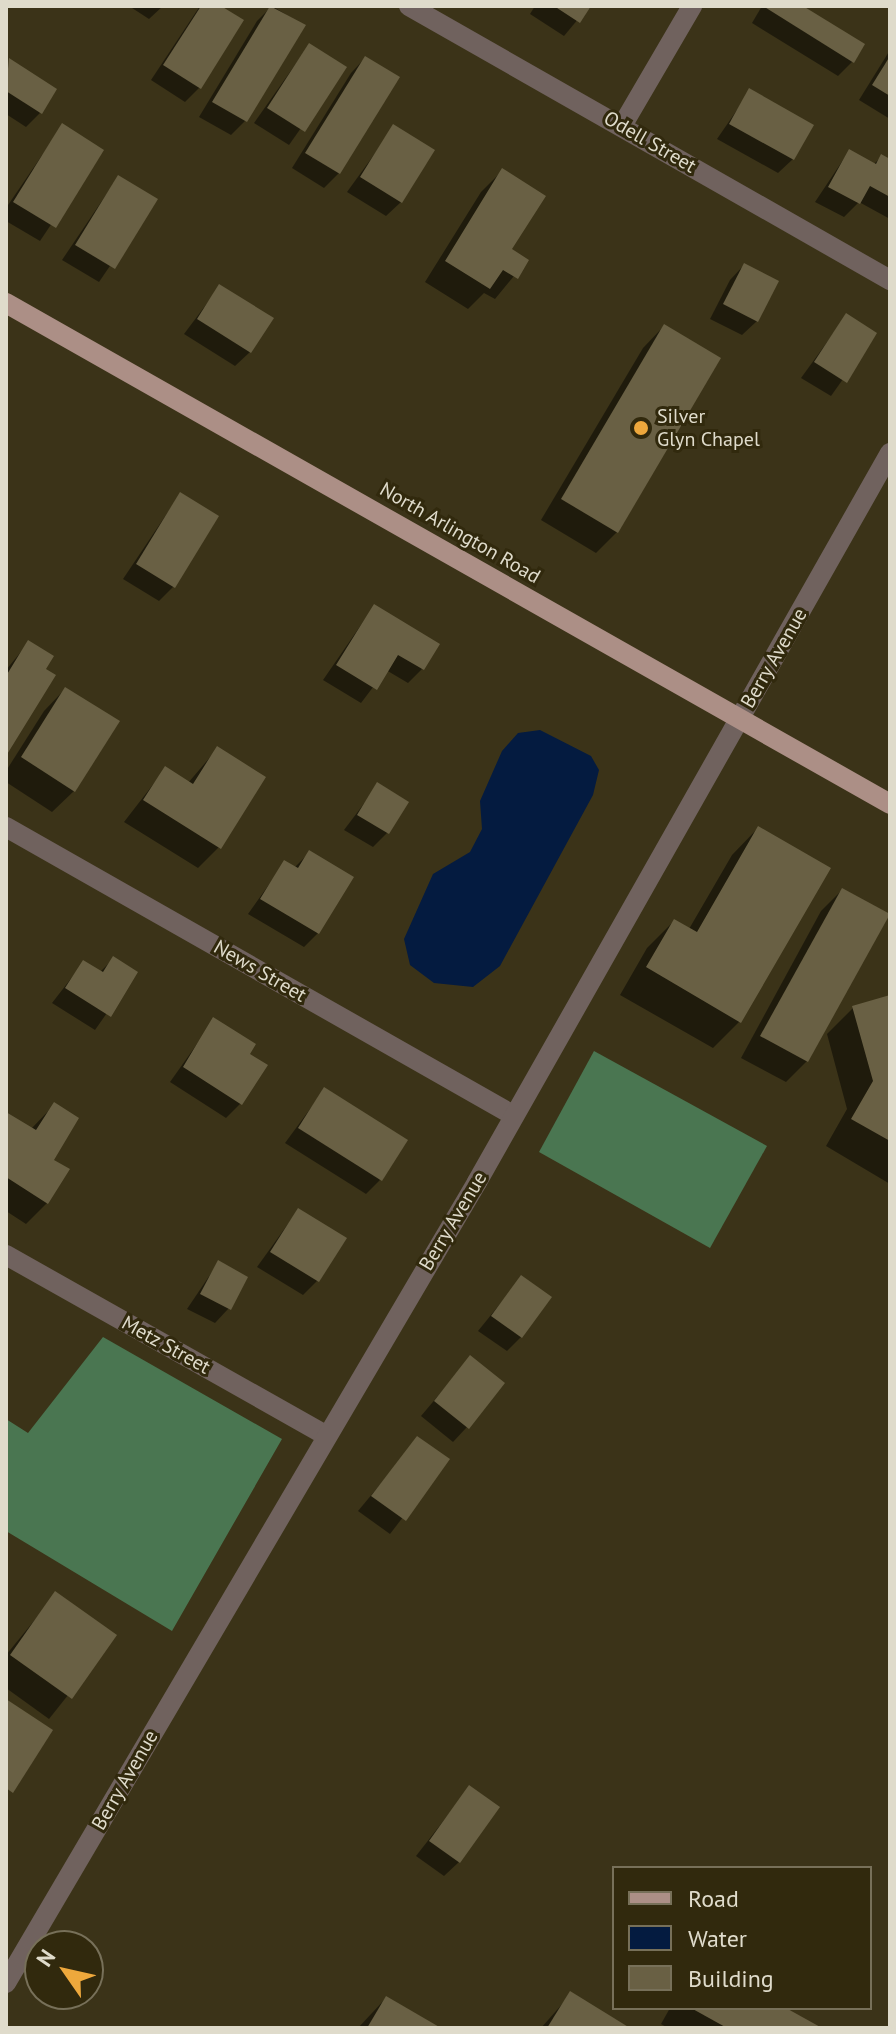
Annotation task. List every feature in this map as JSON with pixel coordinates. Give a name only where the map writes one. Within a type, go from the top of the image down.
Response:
[{"type":"main road","name":"North Arlington Road","points":[[6,303],[890,804]]},
{"type":"street","name":"Odell Street","points":[[409,6],[890,280]]},
{"type":"street","points":[[622,126],[692,6]]},
{"type":"street","name":"Berry Avenue","points":[[6,1983],[513,1115],[890,453]]},
{"type":"street","name":"News Street","points":[[6,827],[513,1115]]},
{"type":"street","name":"Metz Street","points":[[6,1255],[325,1435]]},
{"type":"green space","points":[[594,1051],[767,1146],[710,1248],[539,1152]]},
{"type":"green space","points":[[103,1337],[282,1439],[172,1631],[6,1531],[6,1419],[28,1433]]},
{"type":"water","points":[[540,730],[591,756],[599,770],[593,795],[500,966],[473,987],[434,983],[410,965],[404,939],[433,874],[470,852],[482,829],[480,801],[502,751],[518,733]]},
{"type":"building","points":[[201,6],[221,6],[244,20],[201,89],[163,65]]},
{"type":"building","points":[[270,6],[306,25],[247,122],[212,102]]},
{"type":"building","points":[[554,6],[591,6],[580,23]]},
{"type":"building","points":[[763,6],[803,6],[865,44],[854,63]]},
{"type":"building","points":[[309,43],[347,67],[305,132],[267,108]]},
{"type":"building","points":[[365,56],[400,77],[340,174],[305,153]]},
{"type":"building","points":[[890,56],[890,96],[872,85]]},
{"type":"building","points":[[9,58],[57,89],[42,114],[6,91]]},
{"type":"building","points":[[749,88],[814,125],[794,160],[729,124]]},
{"type":"building","points":[[62,123],[104,150],[56,228],[13,202]]},
{"type":"building","points":[[393,124],[435,150],[402,203],[360,177]]},
{"type":"building","points":[[849,149],[876,164],[881,154],[890,159],[890,197],[870,186],[860,204],[828,187]]},
{"type":"building","points":[[502,168],[546,196],[512,249],[529,260],[518,279],[503,270],[490,289],[445,261]]},
{"type":"building","points":[[118,175],[158,199],[115,269],[75,245]]},
{"type":"building","points":[[744,263],[779,281],[758,322],[723,304]]},
{"type":"building","points":[[219,284],[274,318],[251,353],[197,319]]},
{"type":"building","points":[[846,313],[877,333],[847,383],[814,362]]},
{"type":"building","name":"Silver Glyn Chapel","points":[[664,324],[721,358],[618,533],[561,499]]},
{"type":"building","points":[[180,492],[219,516],[175,588],[136,564]]},
{"type":"building","points":[[374,604],[440,644],[424,670],[398,655],[377,690],[336,665]]},
{"type":"building","points":[[28,640],[54,656],[46,669],[56,675],[6,756],[6,676]]},
{"type":"building","points":[[65,687],[120,721],[75,792],[21,757]]},
{"type":"building","points":[[217,746],[266,777],[221,849],[143,800],[165,766],[193,784]]},
{"type":"building","points":[[377,782],[409,802],[389,834],[357,815]]},
{"type":"building","points":[[758,826],[831,868],[741,1023],[646,967],[674,919],[697,932]]},
{"type":"building","points":[[309,850],[354,877],[319,934],[260,899],[284,860],[298,868]]},
{"type":"building","points":[[842,888],[890,914],[808,1062],[760,1036]]},
{"type":"building","points":[[113,956],[138,972],[111,1017],[65,988],[83,960],[103,972]]},
{"type":"building","points":[[890,995],[890,1141],[851,1119],[873,1081],[852,1006]]},
{"type":"building","points":[[213,1017],[256,1044],[250,1054],[268,1065],[242,1105],[183,1067]]},
{"type":"building","points":[[324,1087],[408,1140],[382,1181],[298,1128]]},
{"type":"building","points":[[54,1102],[79,1118],[54,1160],[70,1169],[48,1204],[6,1177],[6,1112],[36,1130]]},
{"type":"building","points":[[298,1208],[347,1238],[319,1282],[270,1252]]},
{"type":"building","points":[[218,1260],[248,1277],[231,1310],[200,1294]]},
{"type":"building","points":[[521,1275],[552,1297],[522,1338],[491,1316]]},
{"type":"building","points":[[470,1355],[505,1383],[469,1429],[434,1401]]},
{"type":"building","points":[[417,1436],[450,1459],[406,1521],[371,1496]]},
{"type":"building","points":[[55,1591],[117,1635],[72,1699],[10,1655]]},
{"type":"building","points":[[6,1699],[53,1730],[13,1793],[6,1788]]},
{"type":"building","points":[[469,1785],[500,1807],[460,1863],[429,1841]]},
{"type":"building","points":[[570,1991],[630,2028],[547,2028]]},
{"type":"building","points":[[386,1996],[441,2028],[367,2028]]},
{"type":"building","points":[[695,2010],[790,2010],[822,2028],[727,2028]]},
{"type":"place","name":"Silver Glyn Chapel","points":[[641,428]]}]
